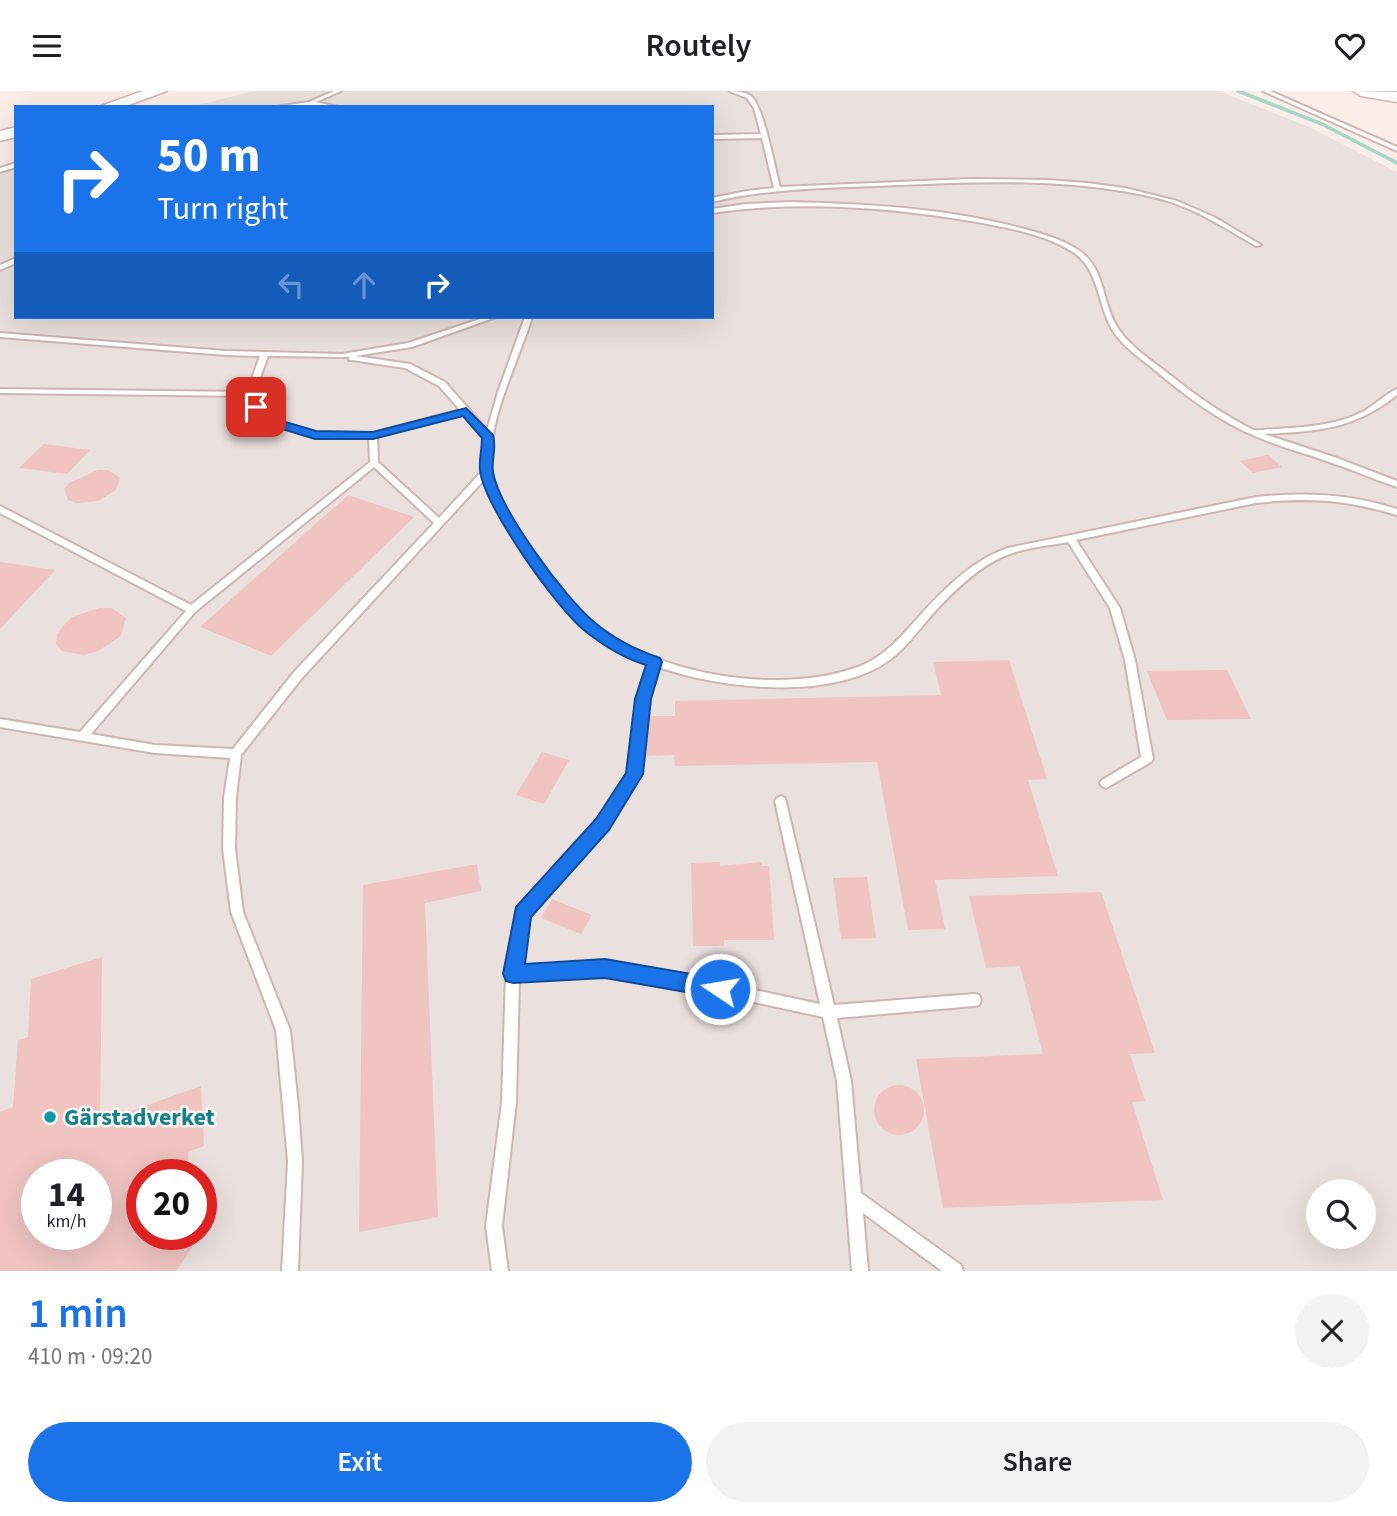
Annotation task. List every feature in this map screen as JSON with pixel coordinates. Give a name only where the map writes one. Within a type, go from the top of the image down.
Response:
[{"type":"street","points":[[113,105],[159,91]]},
{"type":"street","points":[[1361,91],[1397,97]]},
{"type":"lane","points":[[310,103],[338,91]]},
{"type":"lane","points":[[732,91],[750,97],[757,108],[778,189]]},
{"type":"lane","points":[[1266,91],[1397,149]]},
{"type":"lane","points":[[294,105],[323,105]]},
{"type":"lane","points":[[714,137],[765,136]]},
{"type":"lane","points":[[714,200],[778,189],[975,181],[1128,191],[1166,199],[1258,245]]},
{"type":"lane","points":[[714,211],[766,206],[866,206],[934,214],[1046,236],[1074,250],[1096,267],[1104,306],[1118,335],[1167,377],[1223,417],[1254,433],[1397,484]]},
{"type":"lane","points":[[342,356],[409,345],[486,319]]},
{"type":"lane","points":[[528,319],[489,438],[486,472],[497,503],[551,585],[588,626],[629,654],[675,670],[729,680],[794,684],[849,675],[893,655],[935,605],[982,563],[1008,551],[1256,500],[1294,495],[1372,503],[1397,512]]},
{"type":"lane","points":[[0,335],[265,354],[342,356],[407,366],[442,384],[489,438]]},
{"type":"lane","points":[[265,354],[250,394],[263,419],[315,435],[373,435],[466,411]]},
{"type":"lane","points":[[0,391],[250,394]]},
{"type":"lane","points":[[1254,433],[1340,426],[1381,404],[1397,391]]},
{"type":"lane","points":[[373,435],[374,463],[439,523]]},
{"type":"lane","points":[[83,736],[192,610],[374,463]]},
{"type":"lane","points":[[288,1268],[295,1161],[291,1106],[282,1030],[237,912],[229,849],[230,798],[236,754],[298,675],[486,472]]},
{"type":"lane","points":[[0,509],[192,610]]},
{"type":"lane","points":[[1070,538],[1115,608],[1130,660],[1147,759],[1107,783]]},
{"type":"lane","points":[[500,1271],[494,1226],[509,1102],[513,974],[522,913],[603,824],[634,774],[643,699],[654,662]]},
{"type":"lane","points":[[0,723],[155,748],[236,754]]},
{"type":"lane","points":[[781,801],[844,1081],[860,1271]]},
{"type":"lane","points":[[513,974],[605,968],[694,983],[828,1012],[974,1000]]},
{"type":"lane","points":[[854,1197],[955,1271]]},
{"type":"shaded area","points":[[254,91],[1218,91],[1309,127],[1397,172],[1397,1271],[0,1271],[0,166],[14,162],[14,319],[714,319],[714,105],[198,105]]},
{"type":"building","points":[[44,444],[90,450],[67,474],[19,468]]},
{"type":"building","points":[[1268,455],[1282,467],[1253,473],[1240,461]]},
{"type":"building","points":[[98,470],[108,470],[120,478],[116,490],[98,501],[76,503],[68,500],[64,489],[69,483]]},
{"type":"building","points":[[348,495],[414,517],[271,656],[200,627]]},
{"type":"building","points":[[0,562],[55,570],[0,629]]},
{"type":"building","points":[[99,608],[111,608],[126,618],[121,636],[98,651],[84,655],[62,651],[56,644],[57,635],[63,626],[72,617]]},
{"type":"building","points":[[1009,660],[1047,779],[1028,780],[1058,876],[935,880],[945,929],[908,930],[877,762],[675,766],[674,755],[647,756],[648,716],[675,716],[675,701],[941,695],[933,662]]},
{"type":"building","points":[[1227,670],[1251,719],[1167,720],[1147,671]]},
{"type":"building","points":[[542,752],[569,760],[544,804],[516,795]]},
{"type":"building","points":[[720,862],[720,866],[762,862],[762,866],[769,866],[774,940],[724,940],[724,946],[693,946],[691,863]]},
{"type":"building","points":[[477,864],[481,891],[425,903],[438,1217],[359,1232],[363,885]]},
{"type":"building","points":[[867,877],[876,938],[841,939],[833,878]]},
{"type":"building","points":[[1101,892],[1155,1053],[1130,1054],[1145,1101],[1132,1102],[1163,1200],[943,1208],[916,1059],[1043,1054],[1020,966],[986,968],[969,896]]},
{"type":"building","points":[[552,899],[592,915],[581,934],[541,918]]},
{"type":"building","name":"Gärstadverket","points":[[102,957],[100,1122],[201,1086],[204,1146],[188,1152],[188,1159],[126,1159],[126,1250],[191,1250],[176,1271],[0,1271],[0,1112],[13,1107],[18,1040],[28,1037],[31,979]]},
{"type":"building","points":[[899,1085],[917,1092],[924,1110],[917,1128],[899,1135],[881,1128],[874,1110],[881,1092]]},
{"type":"waterway","points":[[1238,91],[1322,124],[1397,163]]},
{"type":"place","name":"Gärstadverket","points":[[50,1117]]},
{"type":"route","points":[[256,407],[263,419],[315,435],[373,435],[466,411],[489,438],[486,472],[497,503],[551,585],[588,626],[629,654],[654,662],[643,699],[636,739],[634,774],[603,824],[522,913],[513,974],[605,968],[720,989]]}]
